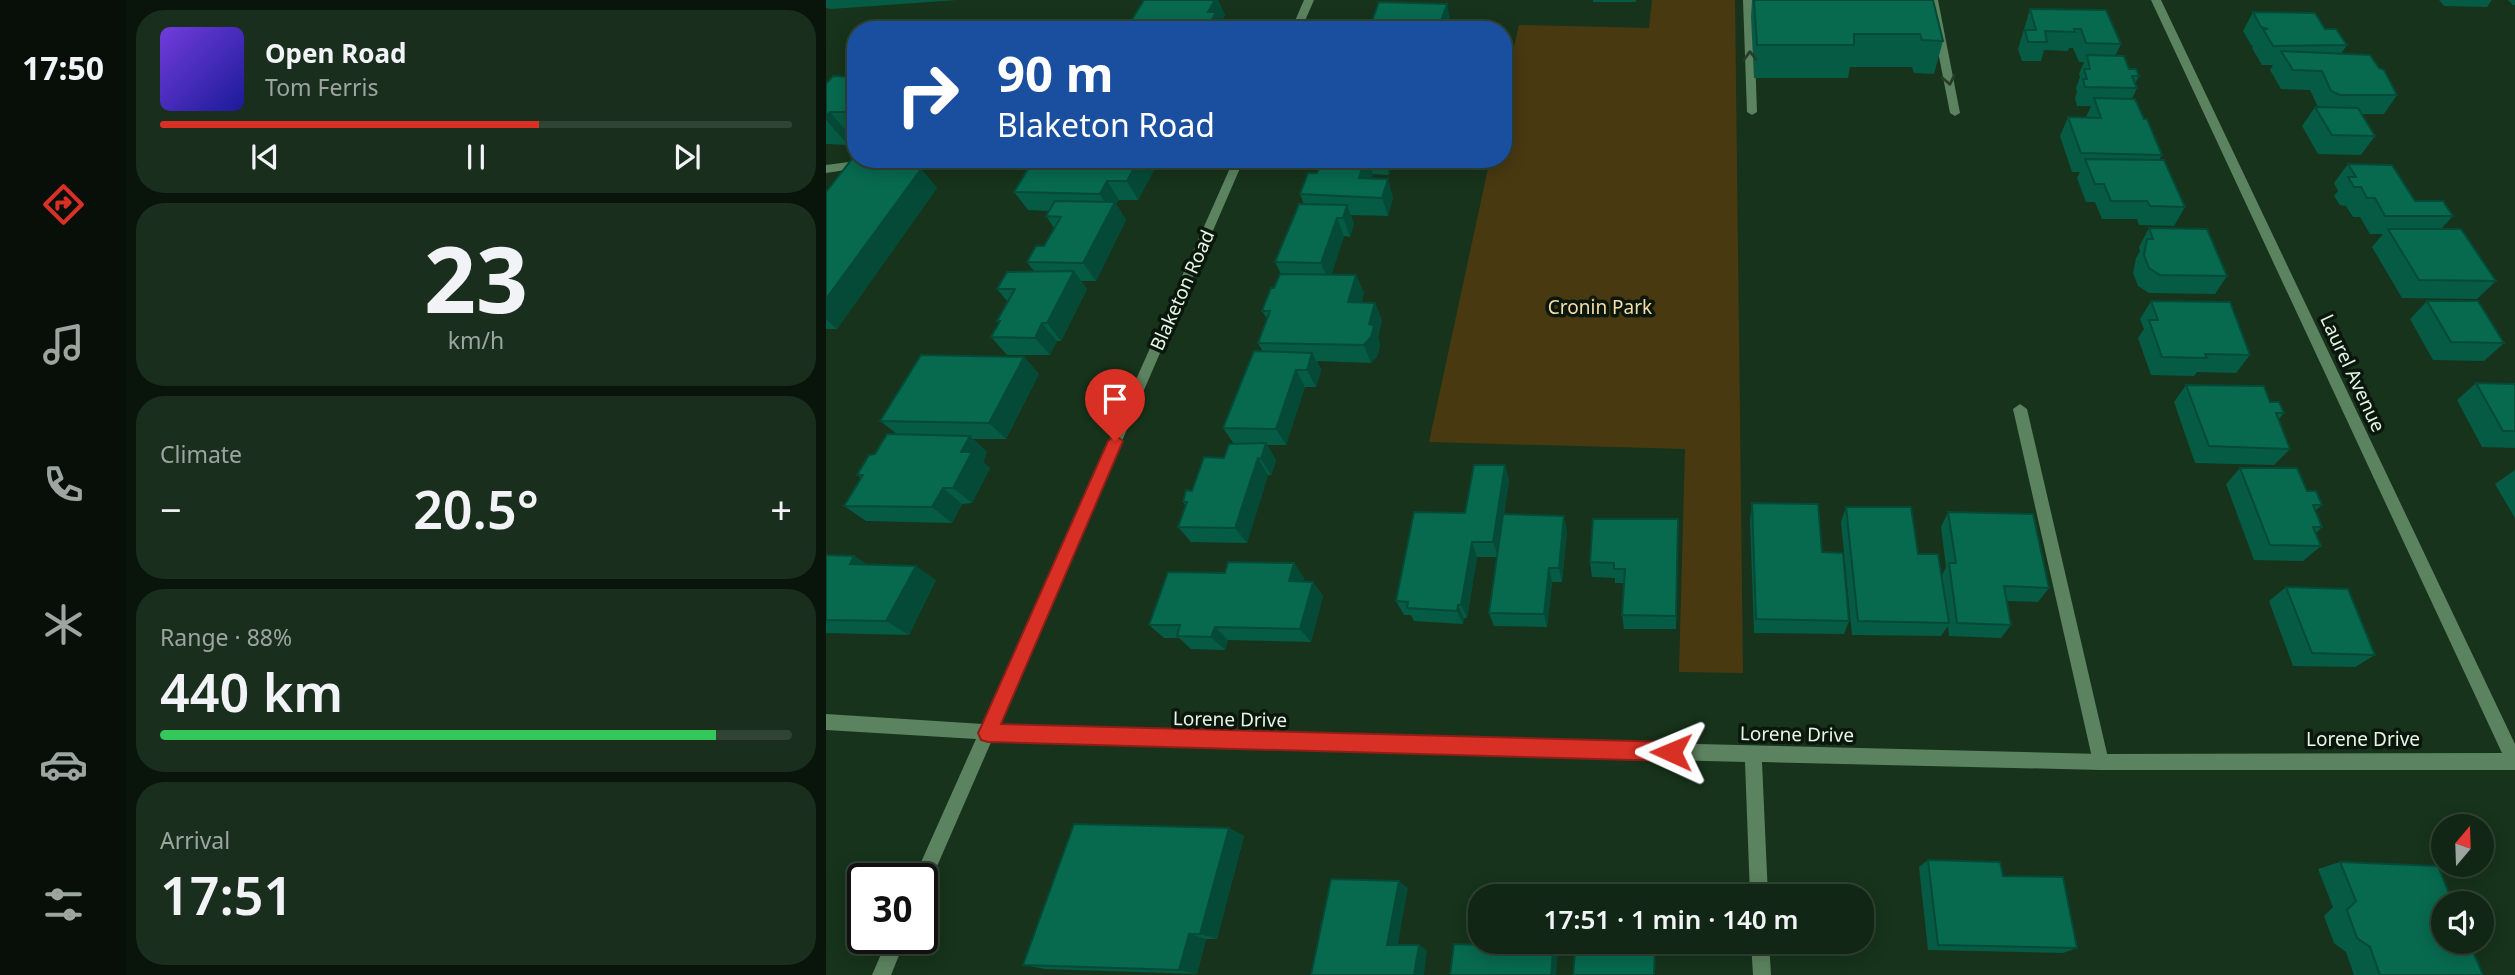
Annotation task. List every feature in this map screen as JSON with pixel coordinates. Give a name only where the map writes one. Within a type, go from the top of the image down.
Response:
[{"type":"street","points":[[1300,21],[1309,0]]},
{"type":"street","points":[[1748,0],[1752,111]]},
{"type":"street","points":[[1933,0],[1955,113]]},
{"type":"street","name":"Laurel Avenue","points":[[2156,0],[2515,761]]},
{"type":"street","points":[[826,169],[847,166]]},
{"type":"street","name":"Blaketon Road","points":[[930,863],[1235,168]]},
{"type":"street","points":[[2020,410],[2101,762]]},
{"type":"street","name":"Lorene Drive","points":[[826,722],[988,733],[1753,754],[2101,762],[2515,761]]},
{"type":"street","points":[[1753,754],[1758,884]]},
{"type":"street","points":[[881,975],[890,954]]},
{"type":"street","points":[[1761,954],[1762,975]]},
{"type":"green space","name":"Cronin Park","points":[[1652,0],[1735,0],[1743,673],[1679,672],[1685,449],[1429,442],[1488,168],[1512,168],[1512,56],[1519,25],[1649,28]]},
{"type":"building","points":[[1144,0],[1215,0],[1208,12],[1216,12],[1212,21],[1131,21]]},
{"type":"building","points":[[1754,0],[1933,0],[1943,41],[1922,40],[1920,34],[1854,34],[1854,45],[1757,45]]},
{"type":"building","points":[[1379,2],[1447,4],[1441,21],[1372,21]]},
{"type":"building","points":[[2030,9],[2106,10],[2121,44],[2086,43],[2081,29],[2074,29],[2075,32],[2045,31],[2047,42],[2028,42],[2025,30],[2036,30]]},
{"type":"building","points":[[2253,12],[2315,13],[2325,29],[2336,29],[2347,45],[2273,46],[2263,29],[2268,29],[2261,27]]},
{"type":"building","points":[[2281,51],[2370,55],[2379,68],[2384,70],[2397,95],[2340,95],[2331,91],[2322,71],[2293,70]]},
{"type":"building","points":[[2087,55],[2124,56],[2129,69],[2136,69],[2139,76],[2132,76],[2137,88],[2085,87],[2083,79],[2087,79],[2084,69],[2090,69]]},
{"type":"building","points":[[833,76],[847,77],[847,112],[830,112],[826,116],[826,84]]},
{"type":"building","points":[[2094,98],[2135,99],[2144,119],[2147,119],[2162,155],[2081,153],[2068,117],[2101,118]]},
{"type":"building","points":[[2315,107],[2358,108],[2375,136],[2332,135]]},
{"type":"building","points":[[2085,159],[2164,160],[2185,207],[2150,206],[2147,201],[2111,201],[2104,184],[2095,184]]},
{"type":"building","points":[[2348,164],[2392,165],[2415,201],[2443,201],[2453,216],[2385,216],[2375,198],[2367,198],[2361,187],[2354,187],[2348,177],[2356,177]]},
{"type":"building","points":[[847,165],[847,168],[921,169],[826,299],[826,192]]},
{"type":"building","points":[[1029,168],[1134,168],[1127,181],[1107,181],[1100,194],[1014,192]]},
{"type":"building","points":[[1320,168],[1362,168],[1359,178],[1388,179],[1382,198],[1300,194],[1308,173],[1317,173]]},
{"type":"building","points":[[1055,201],[1115,202],[1083,263],[1027,262],[1036,246],[1044,246],[1061,217],[1046,216]]},
{"type":"building","points":[[1299,204],[1347,205],[1343,218],[1337,218],[1321,263],[1275,262]]},
{"type":"building","points":[[2149,228],[2207,229],[2227,276],[2160,275],[2149,268],[2144,255],[2147,239],[2153,239]]},
{"type":"building","points":[[2388,229],[2461,229],[2496,281],[2419,280]]},
{"type":"building","points":[[1074,271],[1047,323],[1042,323],[1035,338],[991,337],[1015,289],[997,289],[1007,272]]},
{"type":"building","points":[[1280,274],[1356,275],[1348,302],[1375,303],[1369,324],[1374,326],[1371,337],[1364,345],[1258,343],[1270,311],[1262,311]]},
{"type":"building","points":[[2151,301],[2230,302],[2250,355],[2162,357],[2149,320],[2158,320]]},
{"type":"building","points":[[2427,301],[2478,301],[2504,343],[2451,342]]},
{"type":"building","points":[[1254,351],[1312,353],[1307,370],[1296,370],[1276,429],[1223,428]]},
{"type":"building","points":[[921,355],[1024,357],[989,423],[880,421]]},
{"type":"building","points":[[2476,383],[2515,384],[2515,431],[2503,431]]},
{"type":"building","points":[[2186,385],[2264,386],[2270,402],[2279,402],[2284,413],[2276,413],[2290,449],[2209,446]]},
{"type":"building","points":[[887,434],[970,436],[961,452],[972,452],[953,488],[943,488],[932,507],[844,506],[863,475],[857,475],[869,455],[875,454]]},
{"type":"building","points":[[1266,443],[1261,459],[1258,458],[1235,528],[1178,527],[1187,502],[1183,502],[1186,490],[1192,491],[1204,457],[1224,458],[1229,444]]},
{"type":"building","points":[[1474,465],[1505,465],[1493,542],[1472,542],[1461,605],[1458,605],[1457,611],[1407,608],[1408,602],[1396,601],[1414,512],[1465,513]]},
{"type":"building","points":[[2240,468],[2297,468],[2307,491],[2316,491],[2322,505],[2313,505],[2322,527],[2313,527],[2321,546],[2270,545]]},
{"type":"building","points":[[1752,503],[1818,504],[1822,552],[1843,553],[1849,621],[1756,619]]},
{"type":"building","points":[[1846,507],[1911,507],[1918,554],[1938,554],[1949,623],[1858,621]]},
{"type":"building","points":[[1948,512],[2033,514],[2049,588],[2004,586],[2011,625],[1957,623],[1949,563],[1956,563]]},
{"type":"building","points":[[1503,514],[1564,516],[1559,568],[1549,568],[1544,614],[1489,613]]},
{"type":"building","points":[[1593,519],[1678,519],[1676,616],[1622,615],[1625,569],[1614,569],[1614,563],[1590,562]]},
{"type":"building","points":[[826,555],[854,556],[850,564],[916,566],[886,621],[826,620]]},
{"type":"building","points":[[1228,562],[1294,563],[1289,581],[1313,582],[1300,629],[1215,627],[1211,637],[1177,636],[1180,625],[1149,625],[1168,572],[1225,573]]},
{"type":"building","points":[[2286,587],[2348,589],[2375,655],[2312,653]]},
{"type":"building","points":[[1074,824],[1229,828],[1200,934],[1189,934],[1179,970],[1023,965]]},
{"type":"building","points":[[1928,860],[2000,862],[2003,876],[2063,877],[2077,948],[1938,945]]},
{"type":"building","points":[[2340,862],[2431,866],[2431,877],[2442,877],[2448,891],[2431,891],[2431,954],[2474,954],[2483,975],[2380,975],[2370,947],[2357,938],[2347,910],[2356,901]]},
{"type":"building","points":[[1331,879],[1399,881],[1387,945],[1419,945],[1414,975],[1311,975]]},
{"type":"building","points":[[1454,944],[1468,944],[1468,954],[1553,954],[1551,975],[1450,975]]},
{"type":"building","points":[[1575,954],[1655,954],[1654,975],[1573,975]]},
{"type":"route","points":[[1115,441],[988,733],[1671,752]]}]
